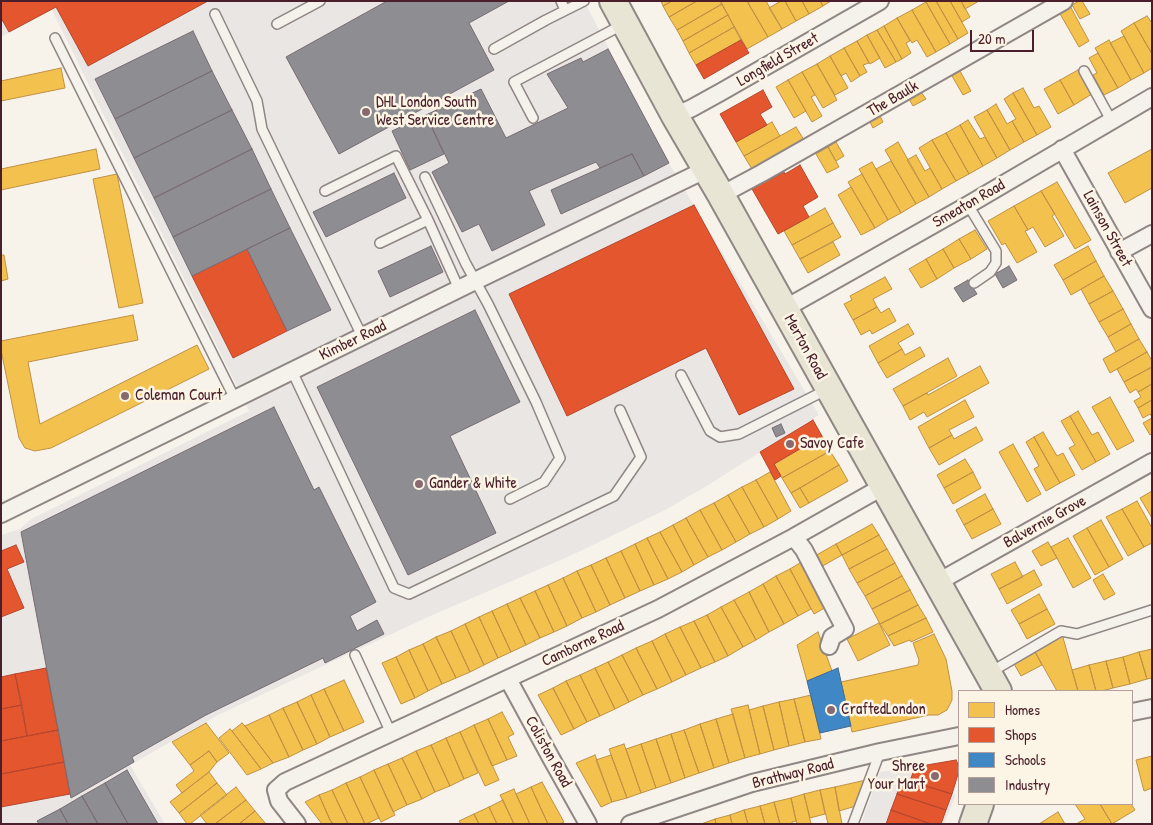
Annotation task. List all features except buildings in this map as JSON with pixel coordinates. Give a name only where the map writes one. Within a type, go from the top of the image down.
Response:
[{"type":"main road","name":"Merton Road","points":[[619,12],[705,170],[721,195],[994,682]]},
{"type":"main road","points":[[973,824],[980,805]]},
{"type":"street","name":"Longfield Street","points":[[675,116],[700,104],[880,1]]},
{"type":"street","name":"The Baulk","points":[[721,195],[1064,1]]},
{"type":"street","name":"Smeaton Road","points":[[784,309],[968,205],[1152,97]]},
{"type":"street","name":"Lainson Street","points":[[1062,149],[1152,309]]},
{"type":"street","name":"Kimber Road","points":[[2,511],[705,170]]},
{"type":"street","points":[[1120,252],[1152,234]]},
{"type":"street","name":"Balvernie Grove","points":[[938,582],[1152,462]]},
{"type":"street","name":"Camborne Road","points":[[297,824],[279,801],[276,790],[285,782],[658,609],[794,538],[884,486]]},
{"type":"street","points":[[794,538],[804,550],[845,629],[832,637],[829,646]]},
{"type":"street","name":"Coliston Road","points":[[508,679],[588,824]]},
{"type":"street","points":[[1133,712],[1152,708]]},
{"type":"street","name":"Brathway Road","points":[[630,824],[752,784],[880,752],[958,736]]},
{"type":"lane","points":[[277,24],[320,1]]},
{"type":"lane","points":[[561,1],[565,10]]},
{"type":"lane","points":[[494,49],[584,1]]},
{"type":"lane","points":[[533,118],[514,82],[619,12]]},
{"type":"lane","points":[[215,14],[257,101],[262,129],[362,336]]},
{"type":"lane","points":[[55,38],[235,399]]},
{"type":"lane","points":[[1084,71],[1111,120]]},
{"type":"lane","points":[[325,192],[396,156],[428,220],[459,289]]},
{"type":"lane","points":[[425,177],[536,402],[560,458],[544,482],[510,499]]},
{"type":"lane","points":[[968,205],[996,252],[996,263],[990,272],[974,283]]},
{"type":"lane","points":[[380,243],[428,220]]},
{"type":"lane","points":[[292,371],[394,588],[409,594],[614,496],[640,457],[620,410]]},
{"type":"lane","points":[[681,375],[710,431],[720,437],[739,434],[828,388]]},
{"type":"lane","points":[[994,682],[1061,631],[1077,634],[1152,610]]},
{"type":"lane","points":[[355,655],[391,732]]},
{"type":"lane","points":[[853,824],[880,752]]},
{"type":"shaded area","points":[[1,1],[584,1],[670,165],[819,415],[665,510],[570,556],[428,617],[218,715],[130,765],[165,824],[1,824],[1,535],[20,529],[31,519],[249,411],[52,10],[1,37]]},
{"type":"shaded area","points":[[956,760],[958,774],[952,794],[956,795],[944,824],[861,824],[880,772]]},
{"type":"place","name":"DHL London South West Service Centre","points":[[366,112]]},
{"type":"place","name":"Coleman Court","points":[[125,396]]},
{"type":"place","name":"Savoy Cafe","points":[[790,444]]},
{"type":"place","name":"Gander & White","points":[[419,484]]},
{"type":"place","name":"CraftedLondon","points":[[831,710]]},
{"type":"place","name":"Shree Your Mart","points":[[935,776]]}]
